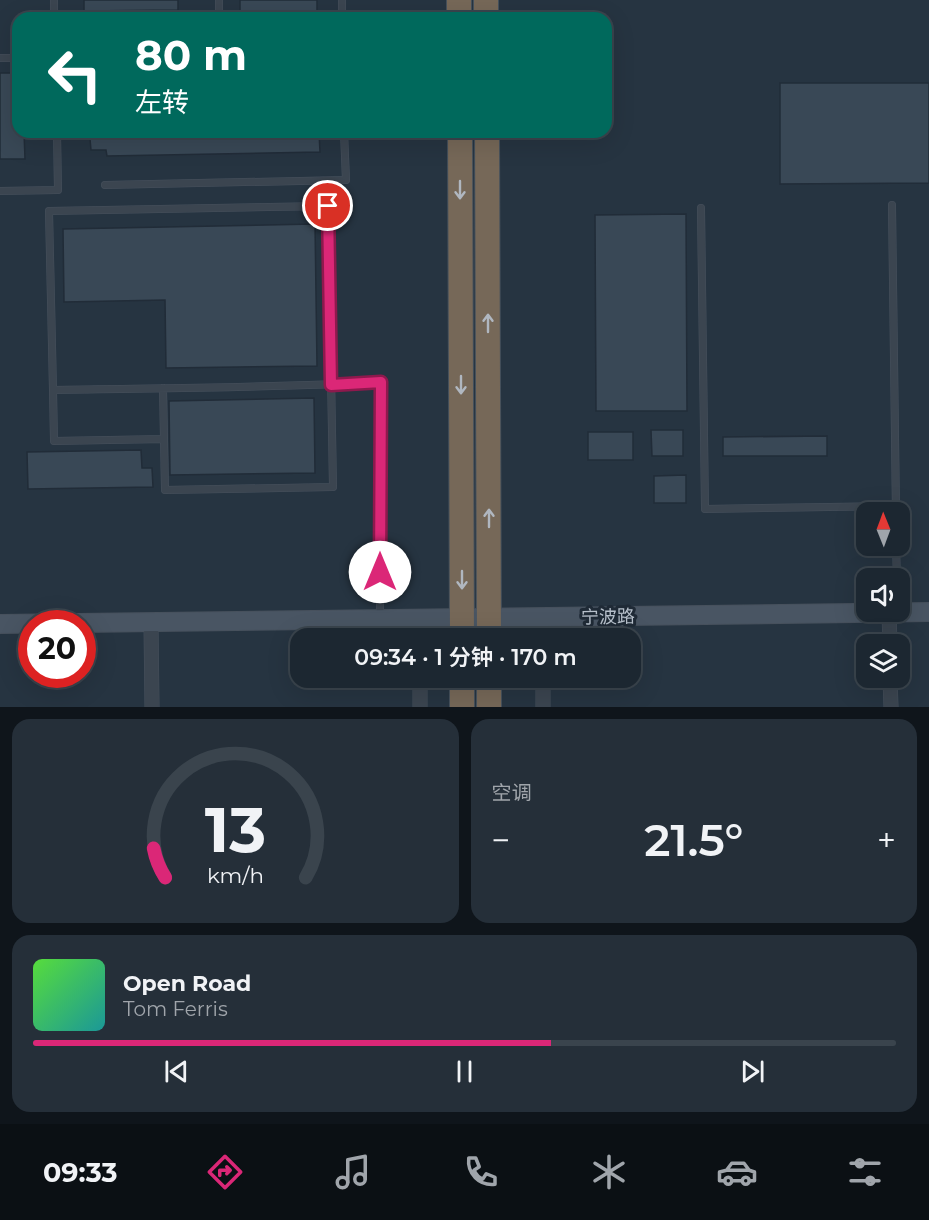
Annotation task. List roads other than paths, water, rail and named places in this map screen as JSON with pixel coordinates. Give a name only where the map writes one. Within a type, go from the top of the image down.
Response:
[{"type":"highway","points":[[460,138],[462,628]]},
{"type":"highway","points":[[487,138],[489,628]]},
{"type":"highway","points":[[462,688],[462,707]]},
{"type":"highway","points":[[489,688],[489,707]]},
{"type":"street","name":"宁波路","points":[[910,613],[929,612]]},
{"type":"street","name":"宁波路","points":[[494,628],[542,618],[856,614]]},
{"type":"street","points":[[542,618],[542,628]]},
{"type":"street","name":"宁波路","points":[[0,624],[420,619],[458,628]]},
{"type":"street","points":[[420,619],[420,628]]},
{"type":"street","points":[[151,623],[152,707]]},
{"type":"street","points":[[420,688],[420,707]]},
{"type":"street","points":[[543,688],[543,707]]},
{"type":"street","points":[[891,688],[891,707]]},
{"type":"lane","points":[[0,191],[58,190],[57,138]]},
{"type":"lane","points":[[105,185],[346,180],[345,138]]},
{"type":"lane","points":[[892,205],[896,502]]},
{"type":"lane","points":[[163,388],[164,439],[165,490],[333,487],[328,206],[50,211],[54,441],[164,439]]},
{"type":"lane","points":[[701,208],[705,509],[856,509]]},
{"type":"lane","points":[[53,390],[381,382],[380,620]]}]
